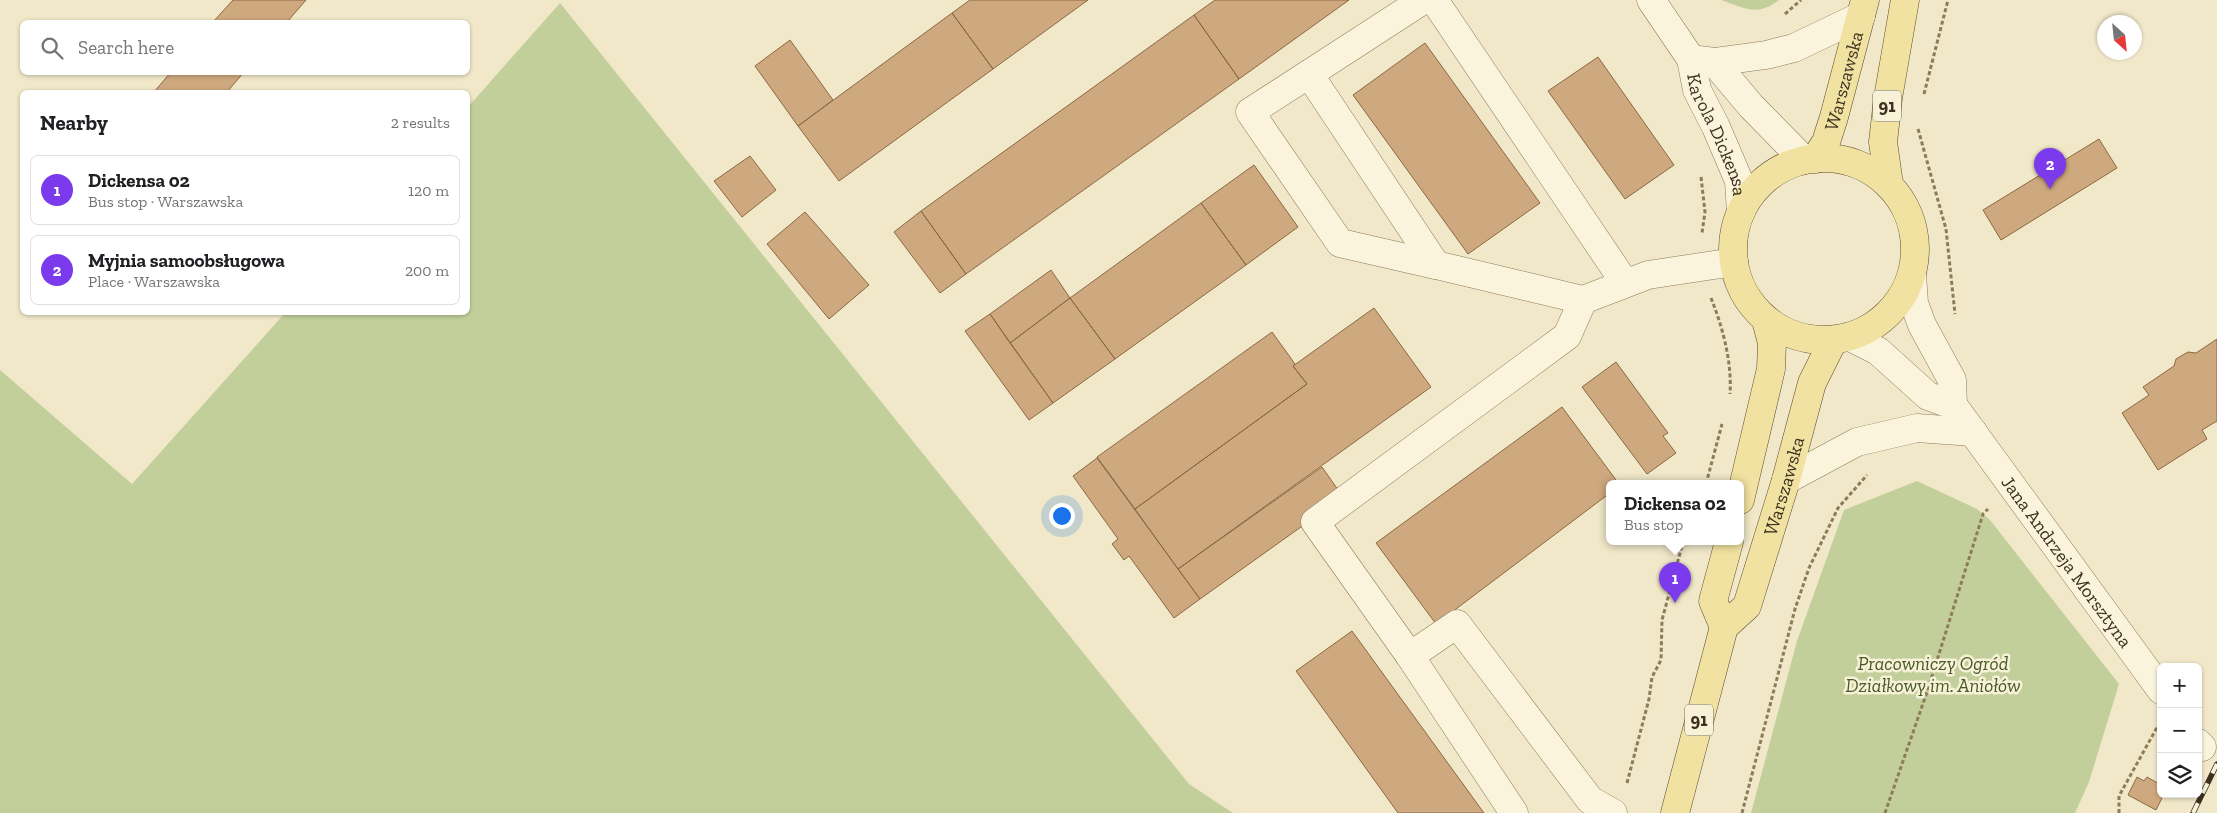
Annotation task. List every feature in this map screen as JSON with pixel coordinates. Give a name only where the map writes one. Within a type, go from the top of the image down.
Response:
[{"type":"main road","name":"91","points":[[1889,185],[1883,142],[1888,98],[1905,0]]},
{"type":"main road","name":"Warszawska","points":[[1809,160],[1826,142],[1863,8]]},
{"type":"main road","name":"91","points":[[1809,160],[1842,160],[1868,169],[1889,185],[1908,212],[1916,243],[1912,275],[1899,302],[1878,324],[1842,339],[1798,337],[1766,320],[1750,303],[1739,282],[1734,262],[1734,234],[1741,212],[1756,188],[1778,171],[1809,160]]},
{"type":"main road","name":"Warszawska","points":[[1744,483],[1771,369],[1772,343],[1766,320]]},
{"type":"main road","name":"Warszawska","points":[[1724,626],[1747,606],[1786,480],[1812,383],[1842,339]]},
{"type":"main road","points":[[1724,626],[1713,601],[1728,545]]},
{"type":"main road","name":"91","points":[[1674,813],[1724,626]]},
{"type":"street","points":[[1423,0],[1250,112],[1340,243],[1583,300],[1648,275],[1734,262]]},
{"type":"street","points":[[1434,0],[1625,283]]},
{"type":"street","name":"Karola Dickensa","points":[[1651,0],[1703,61],[1809,160]]},
{"type":"street","name":"Karola Dickensa","points":[[1703,61],[1766,56],[1794,48],[1863,8]]},
{"type":"street","name":"Karola Dickensa","points":[[1703,61],[1698,90],[1739,181],[1741,212]]},
{"type":"street","points":[[1309,74],[1436,265]]},
{"type":"street","points":[[1842,339],[1878,351],[1928,396],[1953,405],[1952,380],[1922,325],[1914,303],[1912,275]]},
{"type":"street","points":[[1514,813],[1410,656],[1315,522],[1567,336],[1583,300]]},
{"type":"street","name":"Jana Andrzeja Morsztyna","points":[[1953,405],[2157,684]]},
{"type":"street","points":[[1786,480],[1857,442],[1917,428],[1973,432]]},
{"type":"street","points":[[1410,656],[1457,624],[1590,800],[1612,813]]},
{"type":"path","points":[[1924,96],[1948,0]]},
{"type":"path","points":[[1885,813],[1927,692],[1983,514],[2009,480]]},
{"type":"path","points":[[1625,789],[1649,699],[1652,677],[1661,660],[1662,620],[1682,545]]},
{"type":"path","points":[[2119,813],[2120,796],[2157,728]]},
{"type":"green space","points":[[1721,0],[1779,0],[1757,10],[1744,8]]},
{"type":"green space","points":[[560,3],[1189,784],[1233,813],[0,813],[0,370],[132,484],[283,315],[470,315],[470,105]]},
{"type":"green space","name":"Pracowniczy Ogród Działkowy im. Aniołów","points":[[1917,481],[1977,509],[1990,520],[2119,684],[2089,782],[2075,813],[1751,813],[1797,641],[1844,510]]},
{"type":"building","points":[[233,0],[306,0],[289,20],[215,20]]},
{"type":"building","points":[[970,0],[1088,0],[993,69],[952,13]]},
{"type":"building","points":[[1215,0],[1349,0],[1239,79],[1194,15]]},
{"type":"building","points":[[952,13],[993,69],[839,181],[798,126]]},
{"type":"building","points":[[1194,15],[1239,79],[966,274],[921,211]]},
{"type":"building","points":[[790,40],[833,100],[798,126],[755,66]]},
{"type":"building","points":[[1425,43],[1540,203],[1468,254],[1353,95]]},
{"type":"building","points":[[1598,57],[1674,165],[1625,199],[1548,91]]},
{"type":"building","points":[[168,75],[241,75],[229,90],[156,90]]},
{"type":"building","points":[[2099,139],[2117,168],[2001,240],[1983,210]]},
{"type":"building","points":[[750,156],[776,190],[742,217],[714,181]]},
{"type":"building","points":[[1254,165],[1298,227],[1246,265],[1201,203]]},
{"type":"building","points":[[1201,203],[1246,265],[1115,359],[1070,298]]},
{"type":"building","points":[[921,211],[966,274],[940,293],[894,232]]},
{"type":"building","points":[[805,212],[869,285],[829,319],[767,244]]},
{"type":"building","points":[[1051,270],[1070,298],[1010,343],[990,314]]},
{"type":"building","points":[[1070,298],[1115,359],[1053,403],[1010,343]]},
{"type":"building","points":[[1374,308],[1431,387],[1178,569],[1135,509],[1307,384],[1293,366]]},
{"type":"building","points":[[990,314],[1053,403],[1029,420],[965,331]]},
{"type":"building","points":[[1272,332],[1295,364],[1293,366],[1307,384],[1135,509],[1097,457]]},
{"type":"building","points":[[2217,339],[2217,421],[2202,430],[2207,439],[2158,470],[2122,413],[2149,395],[2143,387],[2174,366],[2176,359],[2188,352],[2196,353]]},
{"type":"building","points":[[1616,362],[1668,433],[1663,436],[1676,453],[1647,474],[1582,387]]},
{"type":"building","points":[[1562,407],[1616,480],[1606,480],[1606,496],[1436,624],[1376,543]]},
{"type":"building","points":[[1097,458],[1200,599],[1174,618],[1129,556],[1124,560],[1112,544],[1118,539],[1073,476]]},
{"type":"building","points":[[1322,467],[1343,497],[1200,599],[1178,569]]},
{"type":"building","points":[[1352,631],[1484,813],[1398,813],[1296,671]]},
{"type":"building","points":[[2137,777],[2144,781],[2147,777],[2157,783],[2157,798],[2162,798],[2156,810],[2128,795]]},
{"type":"railway","points":[[2193,813],[2217,764]]},
{"type":"place","name":"Myjnia samoobsługowa","points":[[2050,189]]},
{"type":"place","name":"Dickensa 02","points":[[1675,603]]}]
